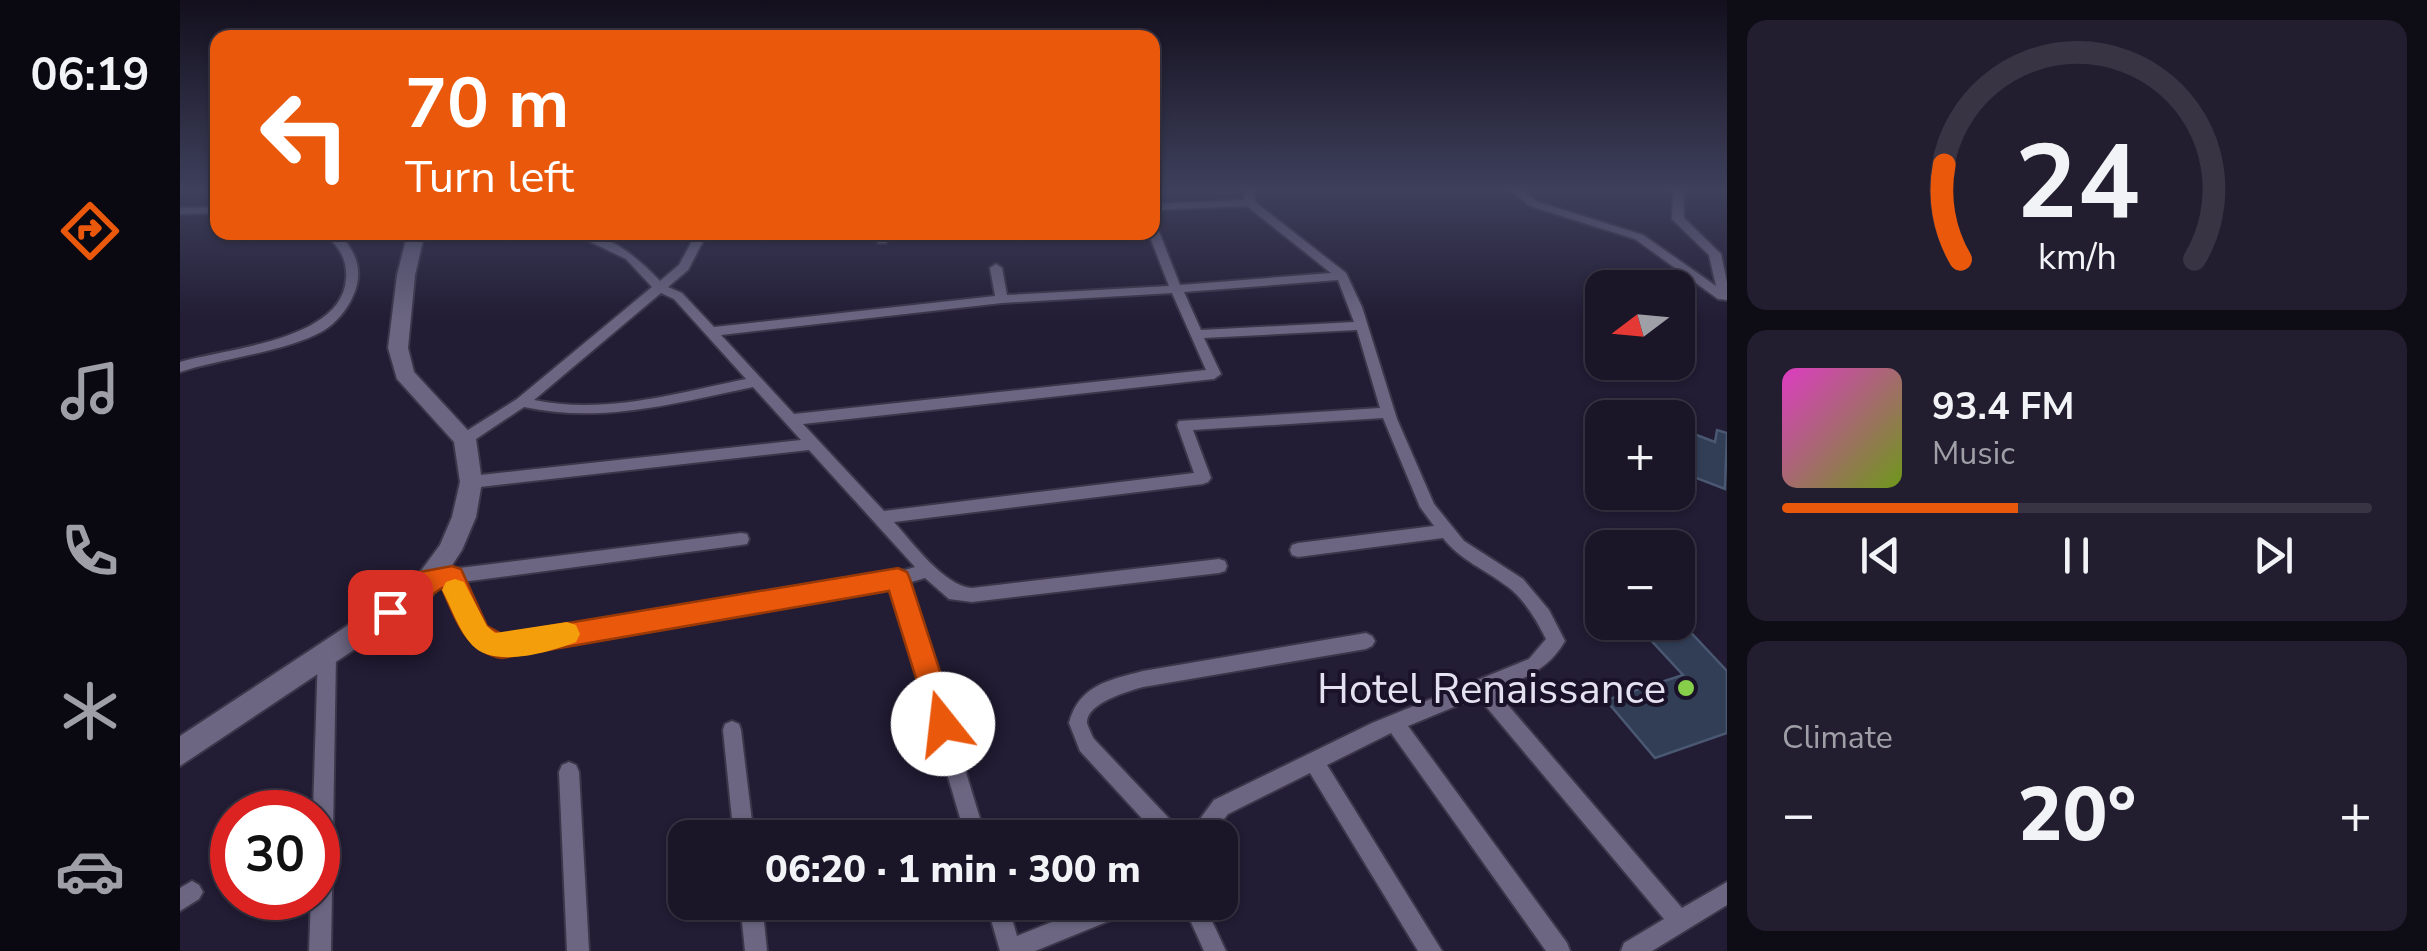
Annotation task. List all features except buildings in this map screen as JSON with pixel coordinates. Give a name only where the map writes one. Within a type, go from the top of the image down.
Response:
[{"type":"main road","points":[[180,752],[441,578],[464,517],[471,482],[465,439],[404,374],[398,348],[414,240]]},
{"type":"street","points":[[1210,820],[1220,807],[1313,760],[1535,665],[1556,640],[1544,615],[1517,584],[1458,546],[1428,507],[1388,414],[1362,326],[1342,276],[1292,233]]},
{"type":"street","points":[[1628,233],[1640,237],[1725,297]]},
{"type":"street","points":[[1694,233],[1715,254],[1725,297]]},
{"type":"street","points":[[180,367],[316,330],[342,305],[354,278],[350,258],[339,240]]},
{"type":"street","points":[[593,240],[630,256],[660,288],[678,296],[752,382],[955,594],[1219,566]]},
{"type":"street","points":[[465,439],[522,402],[660,288],[684,267],[699,240]]},
{"type":"street","points":[[789,420],[1214,374],[1156,240]]},
{"type":"street","points":[[996,268],[1002,299]]},
{"type":"street","points":[[710,332],[1002,299],[1342,276]]},
{"type":"street","points":[[1196,334],[1362,326]]},
{"type":"street","points":[[522,402],[543,408],[596,409],[752,382]]},
{"type":"street","points":[[880,518],[1203,478],[1184,425],[1388,414]]},
{"type":"street","points":[[471,482],[810,444]]},
{"type":"street","points":[[1298,550],[1447,531]]},
{"type":"street","points":[[441,578],[741,539]]},
{"type":"street","points":[[441,578],[454,589],[478,634],[489,644],[502,646],[898,579],[928,570]]},
{"type":"street","points":[[898,579],[971,820]]},
{"type":"street","points":[[1157,820],[1087,745],[1078,723],[1082,708],[1110,688],[1144,679],[1366,641]]},
{"type":"street","points":[[320,951],[326,654]]},
{"type":"street","points":[[1482,687],[1680,922]]},
{"type":"street","points":[[1395,723],[1559,951]]},
{"type":"street","points":[[732,730],[742,820]]},
{"type":"street","points":[[1313,760],[1431,951]]},
{"type":"street","points":[[569,772],[578,951]]},
{"type":"street","points":[[1632,951],[1727,893]]},
{"type":"street","points":[[753,920],[756,951]]},
{"type":"street","points":[[1002,920],[1011,951],[1085,920]]},
{"type":"street","points":[[1200,920],[1215,951]]},
{"type":"slow traffic","points":[[455,590],[478,634],[489,644],[502,646],[567,634]]},
{"type":"place","name":"Hotel Renaissance","points":[[1686,688]]},
{"type":"route","points":[[390,612],[421,591],[429,579],[452,576],[454,589],[478,634],[489,644],[502,646],[649,618],[898,579],[943,724]]}]
